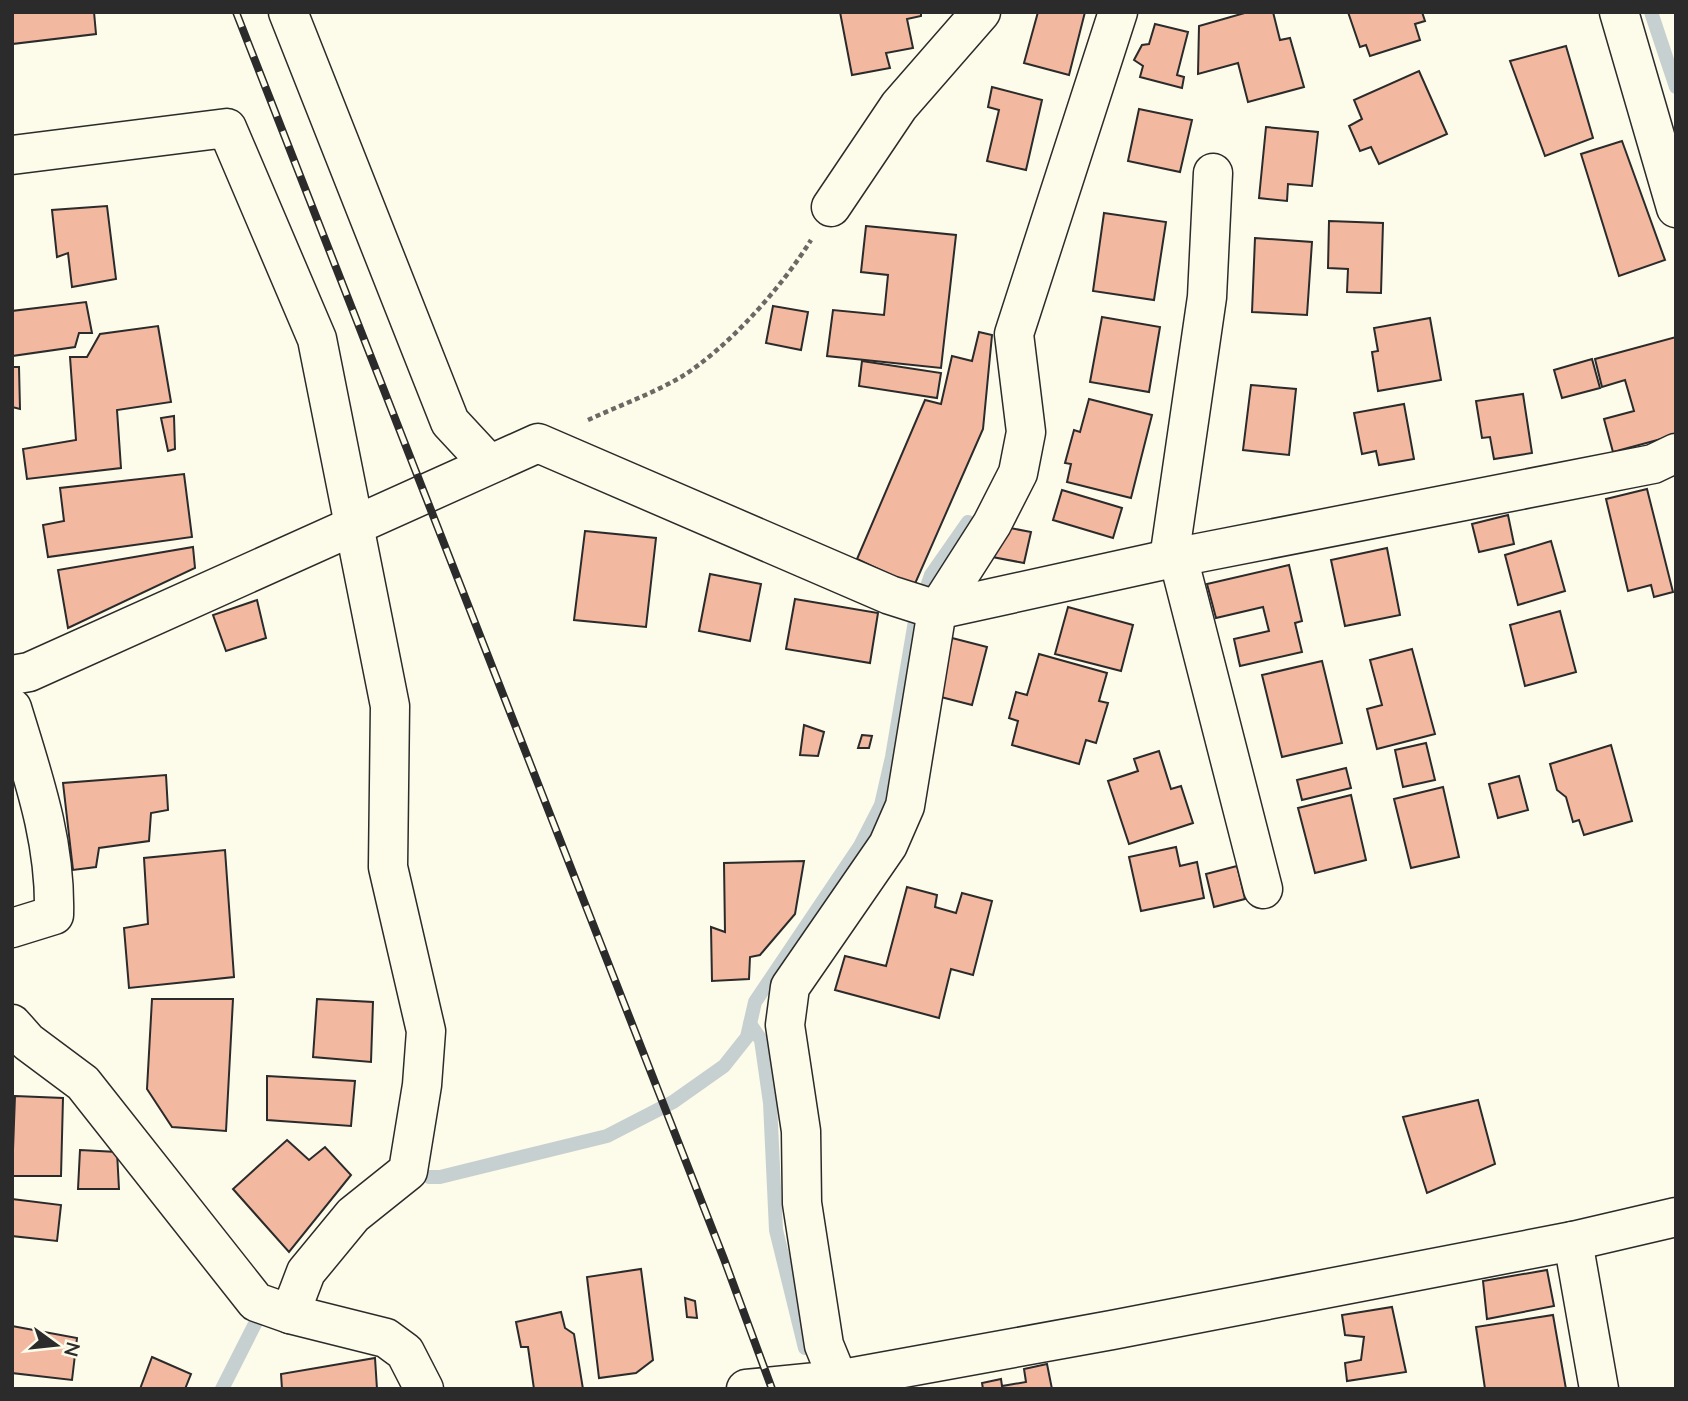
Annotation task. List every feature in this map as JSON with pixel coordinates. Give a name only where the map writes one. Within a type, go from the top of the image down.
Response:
[{"type":"street","points":[[288,12],[450,422],[489,464]]},
{"type":"street","points":[[831,207],[899,106],[981,12]]},
{"type":"street","points":[[839,1385],[824,1345],[802,1203],[801,1132],[785,1025],[790,987],[888,845],[905,806],[925,606],[992,524],[1018,473],[1026,432],[1014,334],[1118,12]]},
{"type":"street","points":[[1619,12],[1676,208]]},
{"type":"street","points":[[12,155],[227,128],[317,339],[390,706],[388,867],[426,1031],[422,1085],[408,1171],[353,1215],[306,1272],[290,1314]]},
{"type":"street","points":[[1213,173],[1207,297],[1173,558],[1264,889]]},
{"type":"street","points":[[12,675],[29,672],[538,443],[890,595],[925,606],[1653,464],[1676,453]]},
{"type":"street","points":[[12,708],[46,819],[55,880],[54,915],[12,928]]},
{"type":"street","points":[[12,1024],[28,1042],[83,1083],[256,1302],[290,1314],[386,1338],[405,1352],[424,1389]]},
{"type":"street","points":[[746,1389],[839,1385],[1573,1241],[1676,1217]]},
{"type":"street","points":[[1573,1241],[1600,1389]]},
{"type":"path","points":[[538,443],[681,376],[729,339],[795,266],[831,207]]},
{"type":"building","points":[[12,12],[94,12],[96,34],[12,44]]},
{"type":"building","points":[[840,12],[921,12],[921,16],[907,19],[913,48],[886,53],[890,68],[852,75]]},
{"type":"building","points":[[1038,12],[1085,12],[1069,75],[1024,63]]},
{"type":"building","points":[[1248,12],[1273,12],[1280,40],[1290,38],[1304,87],[1248,102],[1238,63],[1198,74],[1199,26]]},
{"type":"building","points":[[1348,12],[1422,12],[1425,21],[1415,24],[1420,40],[1370,56],[1366,45],[1360,47]]},
{"type":"building","points":[[1155,24],[1188,32],[1177,75],[1184,77],[1182,88],[1140,77],[1143,66],[1134,60],[1142,45],[1149,44]]},
{"type":"building","points":[[1566,46],[1593,138],[1545,156],[1510,61]]},
{"type":"building","points":[[1419,71],[1447,134],[1379,164],[1371,147],[1360,151],[1349,126],[1362,119],[1354,100]]},
{"type":"building","points":[[992,87],[1042,100],[1026,170],[987,161],[999,110],[988,107]]},
{"type":"building","points":[[1139,109],[1192,120],[1180,172],[1128,161]]},
{"type":"building","points":[[1266,127],[1318,132],[1312,186],[1288,184],[1287,201],[1259,198]]},
{"type":"building","points":[[1622,141],[1665,260],[1619,276],[1581,154]]},
{"type":"building","points":[[107,206],[116,279],[72,287],[68,253],[57,257],[52,210]]},
{"type":"building","points":[[1104,213],[1166,222],[1154,300],[1093,291]]},
{"type":"building","points":[[1329,221],[1383,223],[1381,293],[1347,292],[1348,269],[1328,268]]},
{"type":"building","points":[[866,226],[956,235],[941,368],[827,356],[833,310],[884,315],[888,275],[861,272]]},
{"type":"building","points":[[1255,238],[1312,242],[1307,315],[1252,312]]},
{"type":"building","points":[[86,302],[92,333],[79,333],[75,347],[12,356],[12,311]]},
{"type":"building","points":[[773,306],[808,312],[801,350],[766,343]]},
{"type":"building","points":[[1102,317],[1160,327],[1149,392],[1090,382]]},
{"type":"building","points":[[1430,318],[1441,380],[1378,391],[1372,352],[1378,351],[1374,328]]},
{"type":"building","points":[[158,326],[171,402],[117,410],[121,468],[27,479],[23,449],[76,440],[70,357],[87,357],[100,334]]},
{"type":"building","points":[[979,332],[992,335],[983,429],[914,586],[857,559],[925,400],[941,404],[952,356],[972,361]]},
{"type":"building","points":[[1676,337],[1676,435],[1613,452],[1604,419],[1634,411],[1625,380],[1602,387],[1595,359]]},
{"type":"building","points":[[1592,359],[1600,388],[1562,398],[1554,370]]},
{"type":"building","points":[[862,361],[941,373],[937,398],[859,386]]},
{"type":"building","points":[[12,367],[19,367],[20,409],[12,407]]},
{"type":"building","points":[[1251,385],[1296,389],[1289,455],[1243,450]]},
{"type":"building","points":[[1523,394],[1532,453],[1494,459],[1490,437],[1482,438],[1476,401]]},
{"type":"building","points":[[1089,399],[1152,415],[1131,498],[1067,482],[1071,464],[1065,463],[1074,430],[1080,432]]},
{"type":"building","points":[[1404,404],[1414,459],[1379,465],[1376,451],[1362,454],[1354,413]]},
{"type":"building","points":[[174,416],[175,449],[168,451],[161,418]]},
{"type":"building","points":[[184,474],[192,537],[48,557],[43,525],[64,521],[60,488]]},
{"type":"building","points":[[1647,489],[1673,592],[1654,597],[1651,585],[1628,591],[1606,499]]},
{"type":"building","points":[[1062,490],[1122,508],[1113,538],[1053,520]]},
{"type":"building","points":[[1508,515],[1514,544],[1479,552],[1472,524]]},
{"type":"building","points":[[1005,527],[1031,532],[1024,563],[987,556]]},
{"type":"building","points":[[585,531],[656,538],[646,627],[574,620]]},
{"type":"building","points":[[1551,541],[1565,591],[1518,605],[1505,555]]},
{"type":"building","points":[[193,547],[195,568],[68,628],[58,570]]},
{"type":"building","points":[[1387,548],[1400,615],[1345,626],[1331,560]]},
{"type":"building","points":[[1289,565],[1302,621],[1295,623],[1302,652],[1240,666],[1234,639],[1269,631],[1263,607],[1216,618],[1207,584]]},
{"type":"building","points":[[710,574],[761,584],[750,641],[699,631]]},
{"type":"building","points":[[795,599],[878,613],[870,663],[786,649]]},
{"type":"building","points":[[257,600],[266,638],[226,651],[213,615]]},
{"type":"building","points":[[1068,607],[1133,625],[1121,671],[1055,654]]},
{"type":"building","points":[[1560,611],[1576,672],[1525,686],[1510,625]]},
{"type":"building","points":[[952,638],[987,647],[972,705],[937,696]]},
{"type":"building","points":[[1412,649],[1435,734],[1377,749],[1367,709],[1382,705],[1370,660]]},
{"type":"building","points":[[1039,654],[1107,673],[1099,701],[1108,703],[1096,743],[1086,740],[1079,764],[1012,745],[1018,721],[1009,718],[1016,692],[1027,695]]},
{"type":"building","points":[[1322,661],[1342,743],[1282,757],[1262,675]]},
{"type":"building","points":[[804,725],[824,732],[818,756],[800,755]]},
{"type":"building","points":[[862,735],[872,736],[869,748],[858,748]]},
{"type":"building","points":[[1426,743],[1435,780],[1403,787],[1395,750]]},
{"type":"building","points":[[1611,745],[1632,821],[1584,835],[1579,820],[1573,822],[1566,797],[1557,790],[1550,764]]},
{"type":"building","points":[[1159,751],[1171,789],[1181,786],[1193,823],[1129,844],[1108,781],[1138,771],[1134,759]]},
{"type":"building","points":[[1346,768],[1351,788],[1302,800],[1297,780]]},
{"type":"building","points":[[166,775],[168,810],[151,813],[149,841],[99,848],[96,867],[73,870],[63,783]]},
{"type":"building","points":[[1519,776],[1528,810],[1498,818],[1489,784]]},
{"type":"building","points":[[1443,787],[1459,857],[1411,868],[1394,799]]},
{"type":"building","points":[[1351,795],[1366,860],[1315,873],[1298,808]]},
{"type":"building","points":[[1176,847],[1180,866],[1197,862],[1204,898],[1141,911],[1129,857]]},
{"type":"building","points":[[225,850],[234,977],[129,988],[124,928],[148,924],[144,858]]},
{"type":"building","points":[[804,861],[795,914],[760,955],[750,957],[749,979],[712,981],[711,927],[725,932],[724,863]]},
{"type":"building","points":[[1237,866],[1245,899],[1214,907],[1206,874]]},
{"type":"building","points":[[907,887],[937,895],[935,907],[956,913],[962,893],[992,901],[973,975],[951,969],[939,1018],[835,990],[845,956],[886,966]]},
{"type":"building","points":[[152,999],[233,999],[226,1131],[172,1127],[147,1089]]},
{"type":"building","points":[[317,999],[373,1002],[371,1062],[313,1057]]},
{"type":"building","points":[[267,1076],[355,1081],[351,1126],[267,1120]]},
{"type":"building","points":[[15,1096],[63,1098],[61,1176],[12,1176]]},
{"type":"building","points":[[1478,1100],[1495,1164],[1427,1193],[1403,1117]]},
{"type":"building","points":[[287,1140],[309,1160],[325,1147],[351,1175],[289,1252],[233,1189]]},
{"type":"building","points":[[80,1150],[117,1152],[119,1189],[78,1189]]},
{"type":"building","points":[[12,1199],[61,1205],[57,1241],[12,1236]]},
{"type":"building","points":[[641,1269],[653,1360],[636,1373],[599,1378],[587,1277]]},
{"type":"building","points":[[1547,1270],[1554,1306],[1487,1319],[1483,1281]]},
{"type":"building","points":[[685,1298],[695,1301],[697,1318],[687,1317]]},
{"type":"building","points":[[1392,1307],[1406,1372],[1347,1381],[1345,1363],[1361,1360],[1364,1337],[1345,1335],[1342,1315]]},
{"type":"building","points":[[561,1312],[565,1328],[574,1334],[583,1389],[534,1389],[528,1347],[521,1347],[516,1322]]},
{"type":"building","points":[[1553,1315],[1566,1389],[1485,1389],[1476,1327]]},
{"type":"building","points":[[12,1326],[77,1338],[72,1380],[12,1373]]},
{"type":"building","points":[[152,1357],[191,1374],[185,1389],[140,1389]]},
{"type":"building","points":[[375,1358],[377,1389],[282,1389],[281,1374]]},
{"type":"building","points":[[1047,1364],[1052,1389],[983,1389],[982,1383],[1001,1379],[1002,1386],[1026,1382],[1024,1369]]},
{"type":"waterway","points":[[1651,12],[1676,87]]},
{"type":"waterway","points":[[429,1177],[440,1177],[607,1136],[673,1102],[724,1066],[747,1037],[755,1002],[860,846],[881,805],[915,621],[931,575],[968,522]]},
{"type":"waterway","points":[[750,1024],[761,1040],[770,1103],[776,1230],[805,1348]]},
{"type":"waterway","points":[[222,1389],[259,1316]]},
{"type":"railway","points":[[236,12],[724,1259],[772,1389]]}]
